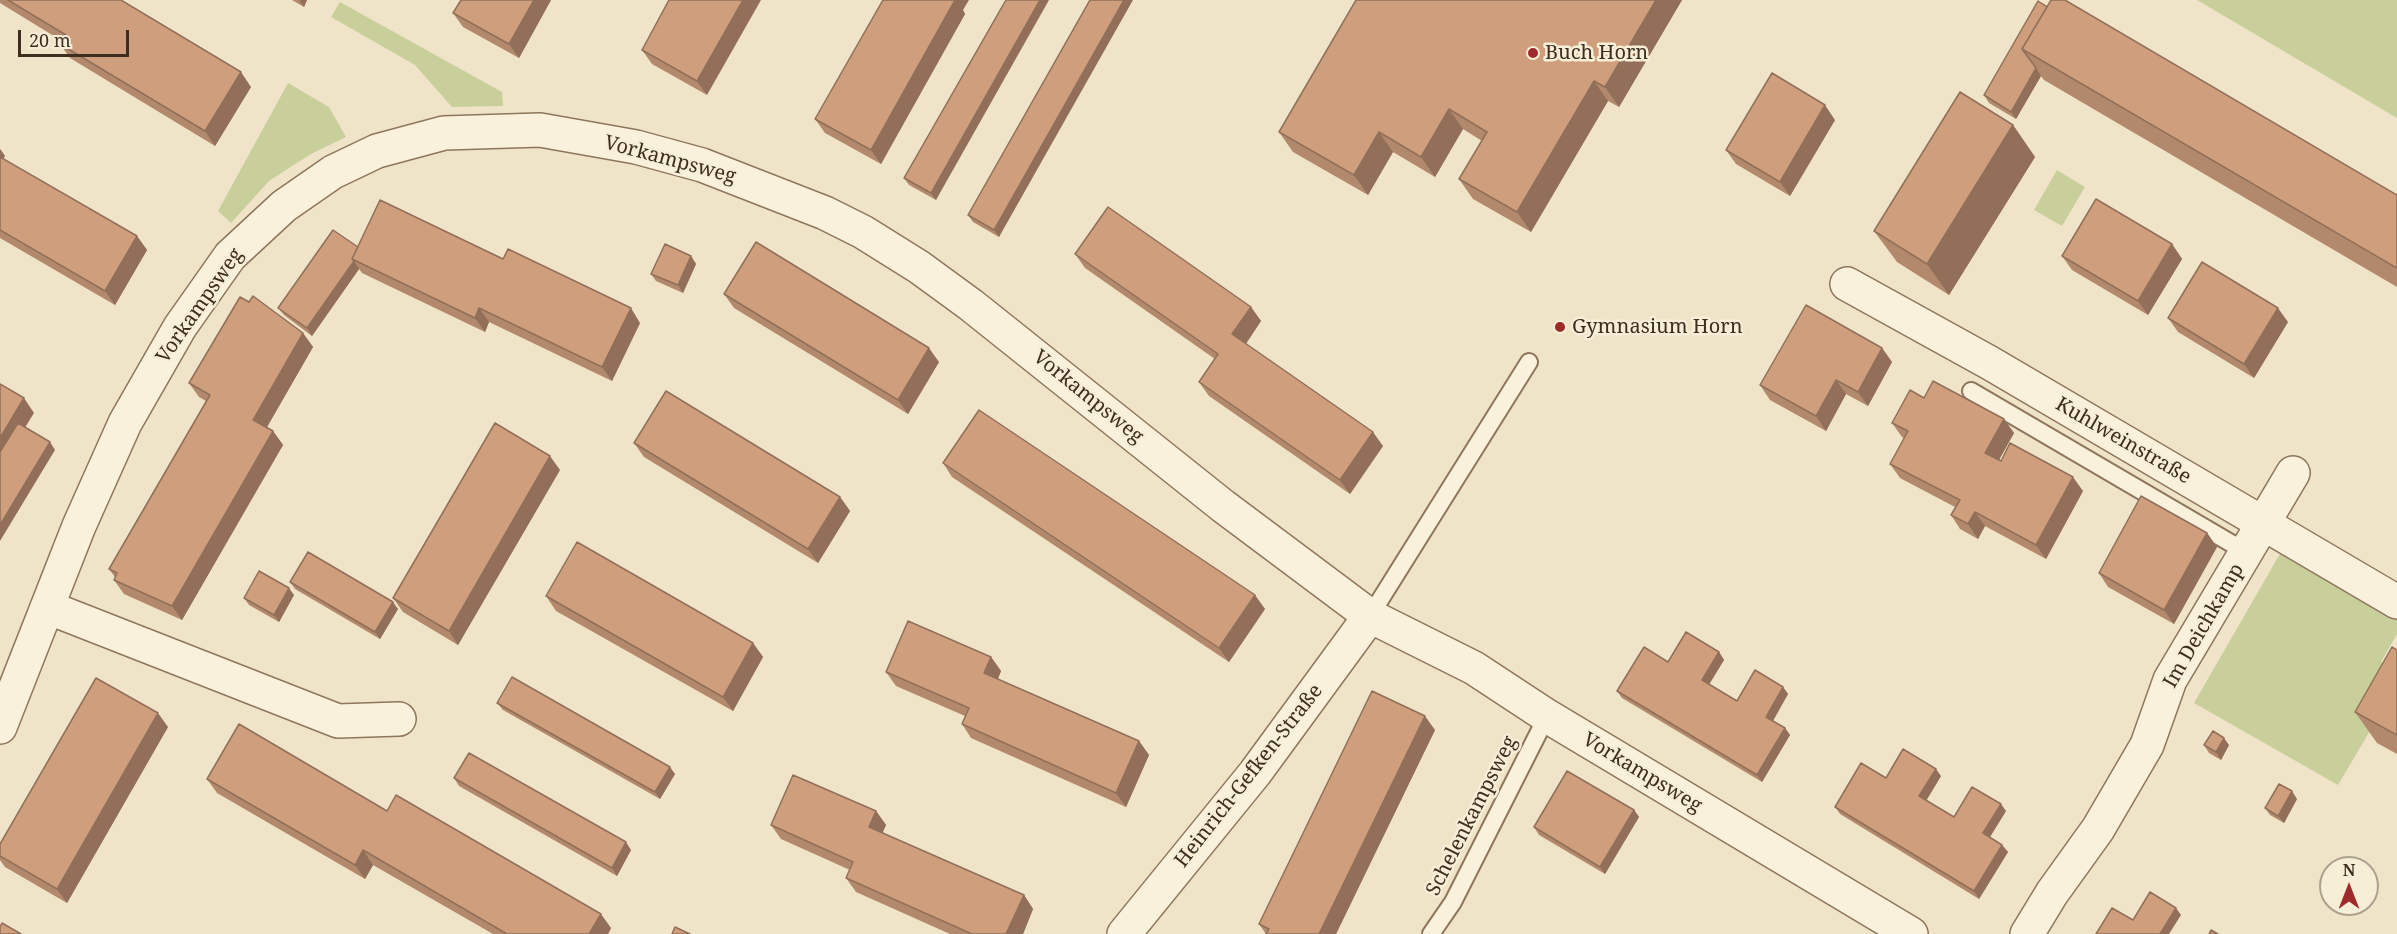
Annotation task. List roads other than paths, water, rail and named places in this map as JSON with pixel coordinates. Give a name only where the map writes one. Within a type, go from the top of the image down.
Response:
[{"type":"street","name":"Vorkampsweg","points":[[0,727],[79,526],[125,423],[180,327],[230,256],[284,206],[333,172],[377,151],[444,133],[540,130],[636,147],[702,165],[825,213],[863,232],[919,267],[971,304],[1222,506],[1370,616],[1461,661],[1547,716],[1911,934]]},
{"type":"street","name":"Kuhlweinstraße","points":[[1847,284],[1990,363],[2397,602]]},
{"type":"street","name":"Im Deichkamp","points":[[2027,934],[2052,893],[2098,828],[2147,745],[2170,680],[2293,473]]},
{"type":"street","points":[[47,608],[338,721],[399,719]]},
{"type":"street","name":"Heinrich-Gefken-Straße","points":[[1124,934],[1255,773],[1370,616]]},
{"type":"lane","points":[[1370,616],[1529,362]]},
{"type":"lane","points":[[1971,392],[2246,552]]},
{"type":"lane","name":"Schelenkampsweg","points":[[1431,934],[1453,902],[1547,716]]},
{"type":"place","name":"Buch Horn","points":[[1533,53]]},
{"type":"place","name":"Gymnasium Horn","points":[[1560,327]]}]
